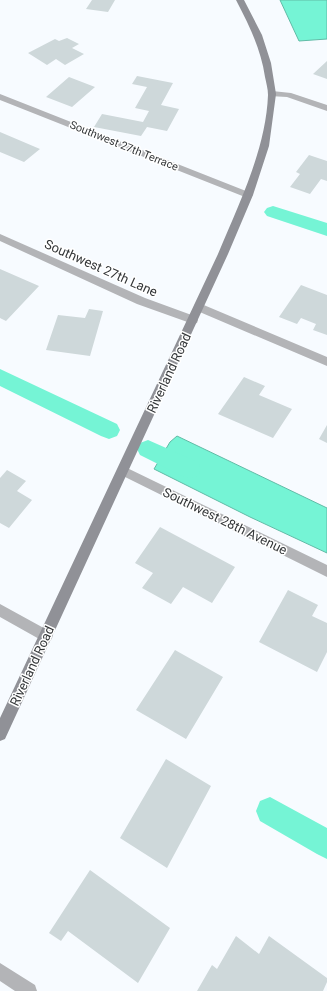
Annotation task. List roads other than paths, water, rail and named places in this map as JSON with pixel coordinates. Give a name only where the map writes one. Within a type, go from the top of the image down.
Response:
[{"type":"street","name":"Riverland Road","points":[[0,734],[193,320],[248,195],[265,146],[272,94],[267,63],[258,35],[240,0]]},
{"type":"street","points":[[272,94],[288,95],[327,108]]},
{"type":"street","name":"Southwest 27th Terrace","points":[[0,97],[248,195]]},
{"type":"street","name":"Southwest 27th Lane","points":[[0,237],[141,301],[193,320]]},
{"type":"street","points":[[199,306],[327,362]]},
{"type":"street","name":"Southwest 28th Avenue","points":[[123,471],[327,571]]},
{"type":"street","points":[[0,610],[46,636]]},
{"type":"street","points":[[0,971],[28,991]]},
{"type":"waterway","points":[[273,212],[327,230]]},
{"type":"waterway","points":[[0,377],[109,430]]},
{"type":"waterway","points":[[148,449],[190,469]]},
{"type":"waterway","points":[[270,811],[327,844]]}]
